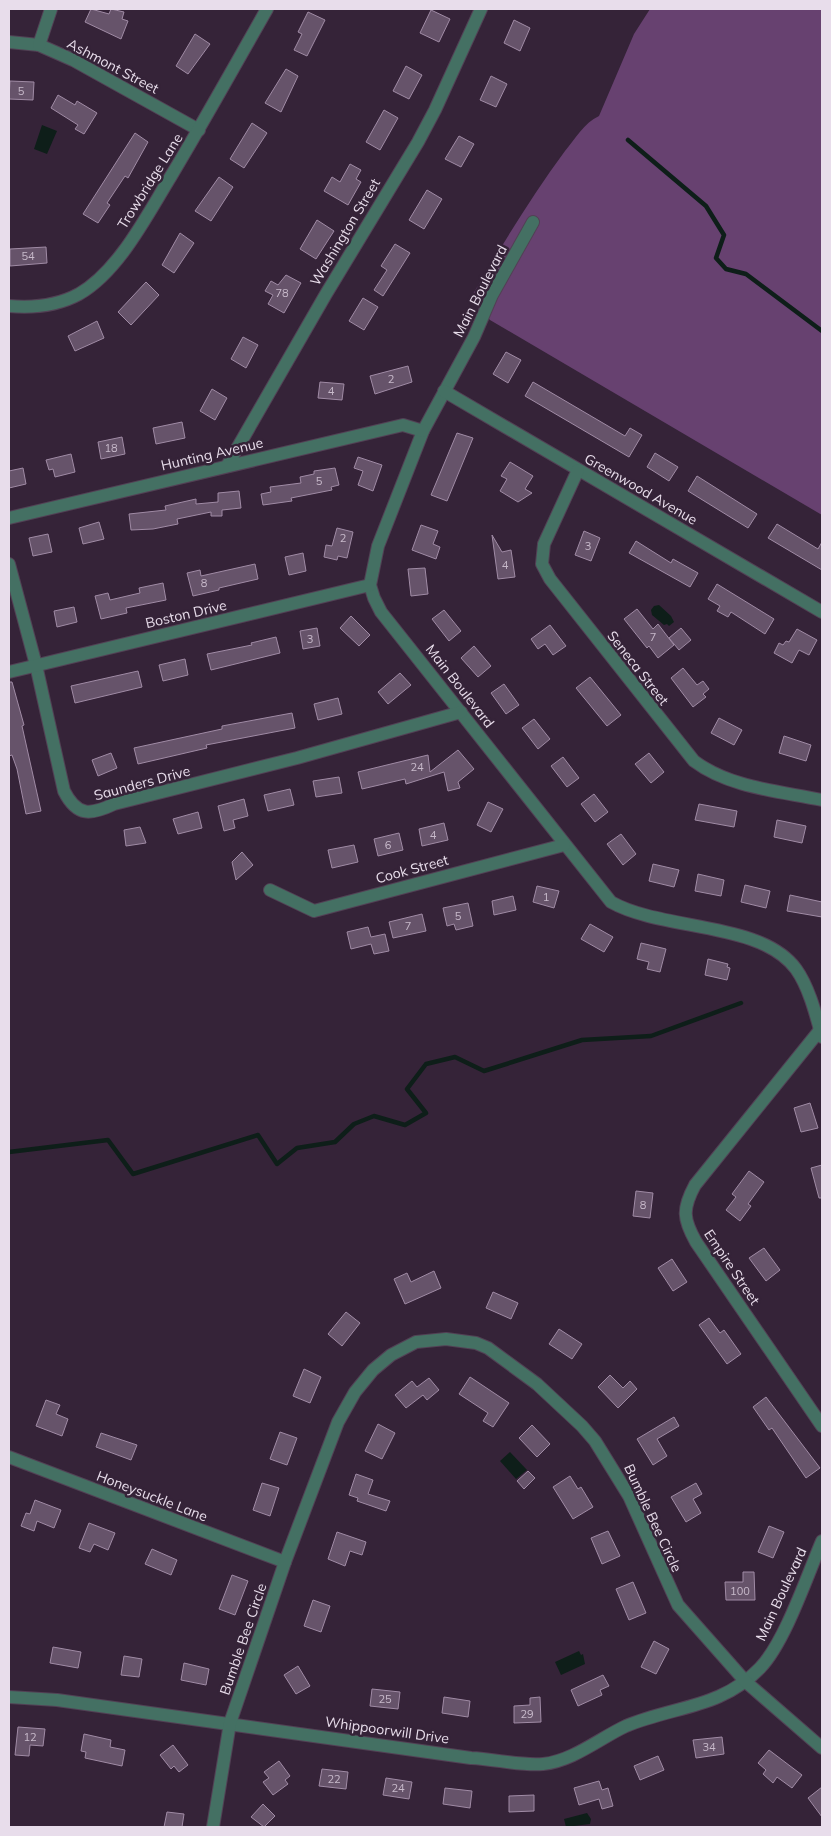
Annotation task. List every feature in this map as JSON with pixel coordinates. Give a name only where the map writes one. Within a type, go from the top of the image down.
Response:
[{"type":"street","points":[[39,45],[51,9]]},
{"type":"street","name":"Trowbridge Lane","points":[[9,306],[48,305],[79,294],[110,268],[138,231],[199,130],[267,9]]},
{"type":"street","name":"Washington Street","points":[[227,466],[326,294],[418,142],[435,110],[481,9]]},
{"type":"street","name":"Ashmont Street","points":[[9,42],[39,45],[73,60],[199,130]]},
{"type":"street","name":"Main Boulevard","points":[[533,222],[492,295],[474,337],[423,430],[378,546],[370,584],[374,598],[382,612],[603,894],[616,905],[641,914],[754,940],[782,954],[802,978],[821,1033]]},
{"type":"street","name":"Greenwood Avenue","points":[[444,391],[822,612]]},
{"type":"street","name":"Hunting Avenue","points":[[9,518],[403,425],[423,430]]},
{"type":"street","name":"Seneca Street","points":[[578,470],[544,544],[542,564],[550,579],[667,731],[694,761],[707,771],[743,784],[822,800]]},
{"type":"street","name":"Saunders Drive","points":[[9,564],[36,665],[64,791],[74,807],[88,812],[99,811],[114,804],[297,758],[462,712]]},
{"type":"street","name":"Boston Drive","points":[[9,672],[370,584]]},
{"type":"street","name":"Cook Street","points":[[270,890],[314,911],[564,845]]},
{"type":"street","name":"Empire Street","points":[[821,1033],[695,1185],[687,1199],[685,1211],[687,1225],[696,1242],[822,1426]]},
{"type":"street","name":"Bumble Bee Circle","points":[[213,1827],[230,1723],[285,1562],[338,1422],[355,1392],[374,1370],[391,1355],[416,1342],[446,1339],[476,1343],[488,1348],[537,1384],[595,1441],[629,1496],[678,1605],[746,1682],[822,1748]]},
{"type":"street","name":"Honeysuckle Lane","points":[[9,1457],[285,1562]]},
{"type":"street","name":"Main Boulevard","points":[[746,1682],[762,1666],[781,1637],[822,1541]]},
{"type":"street","name":"Whippoorwill Drive","points":[[9,1697],[57,1700],[471,1758],[524,1764],[545,1764],[576,1753],[627,1726],[711,1701],[746,1682]]},
{"type":"shaded area","points":[[650,9],[822,9],[822,515],[490,320],[470,299],[552,169],[580,131],[599,116],[634,34]]},
{"type":"shaded area","points":[[42,125],[57,131],[47,154],[34,149]]},
{"type":"shaded area","points":[[659,605],[671,616],[674,622],[669,626],[667,624],[664,625],[652,615],[651,610],[654,606]]},
{"type":"shaded area","points":[[510,1452],[527,1470],[516,1479],[500,1461]]},
{"type":"shaded area","points":[[579,1651],[581,1655],[583,1654],[585,1664],[561,1675],[555,1662]]},
{"type":"shaded area","points":[[587,1813],[591,1819],[590,1824],[566,1827],[564,1819]]},
{"type":"building","points":[[91,9],[109,14],[111,9],[124,12],[122,19],[128,21],[121,39],[85,22]]},
{"type":"building","points":[[431,10],[450,19],[439,42],[420,33]]},
{"type":"building","points":[[308,12],[325,20],[307,56],[294,50],[302,34],[298,32]]},
{"type":"building","points":[[514,20],[530,28],[520,51],[504,43]]},
{"type":"building","points":[[195,34],[210,44],[188,74],[176,66]]},
{"type":"building","points":[[406,66],[422,75],[409,99],[393,91]]},
{"type":"building","points":[[286,69],[298,76],[281,112],[265,103]]},
{"type":"building","points":[[491,76],[507,84],[496,107],[480,100]]},
{"type":"building","points":[[10,81],[34,82],[33,100],[9,99]]},
{"type":"building","points":[[58,95],[75,105],[77,101],[97,113],[84,134],[75,129],[78,125],[51,108]]},
{"type":"building","points":[[384,110],[398,118],[380,150],[366,142]]},
{"type":"building","points":[[252,123],[267,133],[244,168],[230,159]]},
{"type":"building","points":[[135,133],[148,142],[128,178],[125,176],[107,203],[110,205],[98,223],[83,214]]},
{"type":"building","points":[[459,136],[474,144],[461,167],[445,159]]},
{"type":"building","points":[[350,164],[361,170],[356,179],[361,182],[348,205],[324,191],[332,177],[340,182]]},
{"type":"building","points":[[219,177],[233,187],[211,221],[195,211]]},
{"type":"building","points":[[427,190],[442,199],[424,229],[409,220]]},
{"type":"building","points":[[317,220],[334,231],[316,259],[300,249]]},
{"type":"building","points":[[180,233],[194,243],[174,273],[162,265]]},
{"type":"building","points":[[395,244],[410,253],[383,296],[374,290],[387,270],[381,266]]},
{"type":"building","points":[[46,247],[47,263],[10,266],[10,249]]},
{"type":"building","points":[[286,275],[301,283],[284,313],[268,304],[273,295],[265,291],[271,281],[278,285]]},
{"type":"building","points":[[146,282],[159,295],[131,325],[118,312]]},
{"type":"building","points":[[363,298],[378,307],[364,330],[349,321]]},
{"type":"building","points":[[97,321],[104,338],[75,351],[68,336]]},
{"type":"building","points":[[243,337],[258,345],[246,368],[231,359]]},
{"type":"building","points":[[506,352],[521,360],[508,383],[493,374]]},
{"type":"building","points":[[408,366],[412,382],[375,394],[370,376]]},
{"type":"building","points":[[320,382],[344,384],[342,400],[318,398]]},
{"type":"building","points":[[533,382],[625,436],[630,428],[642,435],[629,457],[525,396]]},
{"type":"building","points":[[212,389],[227,398],[215,420],[200,411]]},
{"type":"building","points":[[182,422],[185,438],[156,444],[153,428]]},
{"type":"building","points":[[457,433],[473,438],[447,501],[431,495]]},
{"type":"building","points":[[122,437],[125,454],[101,459],[98,442]]},
{"type":"building","points":[[655,453],[678,467],[669,481],[647,467]]},
{"type":"building","points":[[71,454],[75,472],[55,477],[53,469],[49,470],[46,460]]},
{"type":"building","points":[[358,457],[382,465],[373,491],[358,485],[363,471],[354,468]]},
{"type":"building","points":[[510,462],[533,476],[525,489],[532,493],[518,502],[500,491],[507,479],[501,476]]},
{"type":"building","points":[[23,468],[26,484],[9,488],[9,471]]},
{"type":"building","points":[[335,468],[339,485],[331,487],[332,490],[291,498],[292,501],[263,505],[261,494],[271,492],[270,487],[301,483],[300,477],[314,474],[314,471]]},
{"type":"building","points":[[697,476],[757,514],[748,528],[688,491]]},
{"type":"building","points":[[239,491],[241,508],[222,510],[222,516],[211,516],[211,512],[177,519],[178,524],[153,529],[131,530],[129,514],[166,510],[165,506],[196,499],[196,504],[218,502],[218,493]]},
{"type":"building","points":[[99,522],[104,539],[83,544],[79,528]]},
{"type":"building","points":[[777,524],[818,549],[822,542],[822,570],[768,538]]},
{"type":"building","points":[[421,525],[438,531],[433,544],[440,547],[436,559],[412,550]]},
{"type":"building","points":[[337,528],[353,532],[347,558],[338,556],[337,560],[324,557],[326,545],[332,546]]},
{"type":"building","points":[[584,531],[600,538],[591,561],[575,555]]},
{"type":"building","points":[[48,534],[52,552],[33,556],[29,538]]},
{"type":"building","points":[[492,535],[502,552],[511,550],[515,577],[498,579]]},
{"type":"building","points":[[636,541],[671,563],[673,559],[698,573],[690,587],[629,553]]},
{"type":"building","points":[[303,553],[306,571],[289,575],[285,557]]},
{"type":"building","points":[[255,564],[258,579],[193,596],[187,573],[200,570],[201,576]]},
{"type":"building","points":[[425,568],[428,594],[411,596],[408,569]]},
{"type":"building","points":[[163,583],[166,600],[126,608],[127,613],[101,619],[95,596],[108,593],[110,600],[140,593],[139,588]]},
{"type":"building","points":[[717,584],[774,619],[765,634],[731,612],[728,617],[717,611],[720,606],[708,599]]},
{"type":"building","points":[[74,607],[77,622],[57,627],[54,611]]},
{"type":"building","points":[[637,609],[653,629],[658,624],[674,645],[658,658],[649,646],[647,648],[624,619]]},
{"type":"building","points":[[444,610],[461,631],[449,641],[432,619]]},
{"type":"building","points":[[351,616],[370,635],[359,646],[340,628]]},
{"type":"building","points":[[550,625],[566,646],[553,655],[545,644],[538,649],[531,639]]},
{"type":"building","points":[[317,628],[320,646],[303,649],[300,631]]},
{"type":"building","points":[[681,628],[691,640],[679,650],[669,638]]},
{"type":"building","points":[[797,629],[817,640],[809,655],[799,650],[792,663],[774,653],[779,643],[783,645],[786,641],[789,642]]},
{"type":"building","points":[[276,637],[280,653],[211,670],[207,654],[252,645],[251,643]]},
{"type":"building","points":[[474,646],[491,666],[478,677],[461,658]]},
{"type":"building","points":[[185,659],[188,675],[163,681],[159,665]]},
{"type":"building","points":[[683,668],[697,685],[703,681],[709,689],[703,694],[706,697],[693,707],[671,678]]},
{"type":"building","points":[[138,671],[142,687],[75,703],[71,686]]},
{"type":"building","points":[[400,673],[411,685],[388,704],[378,692]]},
{"type":"building","points":[[590,677],[621,715],[607,726],[576,688]]},
{"type":"building","points":[[9,682],[12,682],[24,725],[22,726],[41,811],[26,814],[17,769],[12,755],[9,756]]},
{"type":"building","points":[[504,684],[519,705],[506,714],[491,693]]},
{"type":"building","points":[[338,698],[342,714],[318,720],[314,704]]},
{"type":"building","points":[[292,713],[295,728],[206,745],[207,748],[138,764],[134,748],[222,729],[222,726]]},
{"type":"building","points":[[719,718],[742,730],[734,745],[711,733]]},
{"type":"building","points":[[534,719],[550,739],[538,749],[522,728]]},
{"type":"building","points":[[784,736],[811,745],[806,761],[779,753]]},
{"type":"building","points":[[458,750],[474,769],[458,782],[460,788],[448,791],[444,772],[406,784],[405,779],[362,789],[358,772],[428,755],[430,772]]},
{"type":"building","points":[[111,753],[117,768],[98,776],[92,760]]},
{"type":"building","points":[[649,753],[664,772],[651,783],[635,764]]},
{"type":"building","points":[[563,757],[579,778],[567,787],[551,766]]},
{"type":"building","points":[[339,777],[342,793],[316,797],[313,781]]},
{"type":"building","points":[[290,789],[294,805],[268,811],[264,795]]},
{"type":"building","points":[[594,794],[608,812],[595,822],[581,804]]},
{"type":"building","points":[[244,799],[248,816],[233,820],[235,828],[224,831],[218,806]]},
{"type":"building","points":[[488,802],[503,809],[491,832],[477,825]]},
{"type":"building","points":[[699,804],[737,811],[734,827],[695,820]]},
{"type":"building","points":[[198,812],[202,828],[178,834],[173,819]]},
{"type":"building","points":[[777,820],[806,826],[802,843],[774,837]]},
{"type":"building","points":[[444,823],[448,840],[422,846],[419,829]]},
{"type":"building","points":[[140,827],[146,843],[126,846],[124,830]]},
{"type":"building","points":[[399,833],[403,850],[378,856],[374,839]]},
{"type":"building","points":[[621,834],[636,854],[623,865],[607,844]]},
{"type":"building","points":[[354,845],[358,862],[332,868],[328,850]]},
{"type":"building","points":[[242,852],[253,865],[236,880],[232,862]]},
{"type":"building","points":[[653,864],[679,870],[674,887],[649,881]]},
{"type":"building","points":[[698,874],[724,880],[721,896],[695,891]]},
{"type":"building","points":[[745,885],[770,891],[766,908],[741,902]]},
{"type":"building","points":[[537,886],[559,891],[554,908],[533,902]]},
{"type":"building","points":[[790,895],[822,902],[822,917],[787,911]]},
{"type":"building","points":[[513,896],[516,910],[494,915],[492,901]]},
{"type":"building","points":[[468,903],[473,926],[456,930],[454,924],[447,926],[443,908]]},
{"type":"building","points":[[422,914],[426,931],[393,938],[389,922]]},
{"type":"building","points":[[590,924],[613,937],[604,952],[581,939]]},
{"type":"building","points":[[368,927],[371,937],[385,934],[389,951],[374,954],[371,944],[351,949],[347,932]]},
{"type":"building","points":[[641,943],[666,949],[660,972],[647,969],[649,962],[637,959]]},
{"type":"building","points":[[708,959],[728,964],[727,967],[730,968],[727,980],[705,975]]},
{"type":"building","points":[[810,1103],[818,1128],[801,1132],[794,1108]]},
{"type":"building","points":[[822,1165],[822,1198],[819,1198],[811,1168]]},
{"type":"building","points":[[749,1171],[764,1182],[748,1204],[751,1206],[740,1221],[726,1210],[736,1197],[732,1194]]},
{"type":"building","points":[[636,1191],[653,1193],[650,1218],[633,1216]]},
{"type":"building","points":[[764,1248],[780,1270],[766,1281],[749,1258]]},
{"type":"building","points":[[672,1259],[687,1282],[673,1291],[658,1268]]},
{"type":"building","points":[[434,1271],[441,1288],[405,1304],[394,1279],[407,1273],[411,1282]]},
{"type":"building","points":[[493,1292],[518,1303],[511,1319],[486,1308]]},
{"type":"building","points":[[346,1312],[360,1323],[342,1346],[328,1334]]},
{"type":"building","points":[[709,1318],[720,1333],[724,1330],[741,1354],[727,1364],[699,1325]]},
{"type":"building","points":[[559,1329],[582,1344],[572,1359],[549,1344]]},
{"type":"building","points":[[304,1369],[321,1377],[310,1403],[293,1396]]},
{"type":"building","points":[[610,1375],[623,1388],[630,1381],[637,1389],[618,1408],[598,1387]]},
{"type":"building","points":[[470,1377],[509,1403],[493,1427],[483,1421],[488,1413],[459,1394]]},
{"type":"building","points":[[429,1378],[439,1390],[427,1400],[423,1395],[406,1408],[395,1395],[412,1381],[417,1387]]},
{"type":"building","points":[[766,1397],[820,1468],[806,1478],[772,1428],[769,1430],[753,1407]]},
{"type":"building","points":[[46,1400],[60,1405],[56,1414],[68,1419],[62,1436],[36,1426]]},
{"type":"building","points":[[674,1417],[679,1426],[657,1439],[667,1456],[653,1465],[637,1439]]},
{"type":"building","points":[[378,1424],[395,1433],[382,1459],[365,1451]]},
{"type":"building","points":[[532,1425],[550,1444],[537,1457],[519,1438]]},
{"type":"building","points":[[280,1432],[297,1438],[287,1465],[270,1459]]},
{"type":"building","points":[[101,1433],[137,1445],[131,1460],[96,1447]]},
{"type":"building","points":[[528,1471],[535,1478],[524,1489],[517,1481]]},
{"type":"building","points":[[356,1474],[373,1480],[368,1494],[390,1501],[386,1511],[357,1501],[358,1498],[349,1495]]},
{"type":"building","points":[[570,1476],[578,1489],[581,1487],[593,1507],[573,1519],[553,1487]]},
{"type":"building","points":[[262,1483],[279,1488],[270,1516],[253,1510]]},
{"type":"building","points":[[696,1483],[702,1494],[693,1499],[701,1513],[686,1522],[671,1497]]},
{"type":"building","points":[[35,1500],[61,1510],[54,1528],[37,1521],[34,1531],[21,1526],[26,1513],[30,1514]]},
{"type":"building","points":[[89,1523],[115,1533],[108,1550],[94,1544],[90,1552],[79,1548]]},
{"type":"building","points":[[769,1526],[784,1532],[773,1558],[758,1552]]},
{"type":"building","points":[[608,1531],[620,1556],[602,1564],[591,1538]]},
{"type":"building","points":[[337,1532],[366,1542],[362,1555],[350,1551],[345,1566],[328,1559]]},
{"type":"building","points":[[152,1549],[177,1560],[171,1575],[145,1564]]},
{"type":"building","points":[[743,1572],[754,1572],[755,1600],[726,1600],[725,1582],[743,1582]]},
{"type":"building","points":[[232,1575],[248,1581],[235,1615],[219,1609]]},
{"type":"building","points":[[633,1582],[646,1613],[629,1620],[616,1589]]},
{"type":"building","points":[[313,1600],[330,1606],[321,1632],[304,1626]]},
{"type":"building","points":[[654,1641],[669,1649],[656,1674],[641,1667]]},
{"type":"building","points":[[53,1647],[81,1652],[78,1668],[50,1663]]},
{"type":"building","points":[[124,1656],[142,1659],[139,1677],[121,1675]]},
{"type":"building","points":[[184,1663],[209,1669],[206,1685],[181,1680]]},
{"type":"building","points":[[298,1666],[310,1686],[296,1694],[284,1675]]},
{"type":"building","points":[[603,1675],[609,1686],[600,1690],[602,1695],[578,1706],[571,1690]]},
{"type":"building","points":[[372,1689],[400,1692],[398,1709],[370,1706]]},
{"type":"building","points":[[444,1697],[470,1701],[468,1717],[442,1713]]},
{"type":"building","points":[[540,1697],[541,1722],[514,1723],[514,1706],[530,1705],[530,1698]]},
{"type":"building","points":[[18,1727],[45,1729],[43,1746],[30,1745],[29,1756],[15,1755]]},
{"type":"building","points":[[84,1734],[111,1740],[110,1747],[125,1750],[122,1766],[85,1758],[86,1752],[81,1751]]},
{"type":"building","points":[[722,1737],[724,1754],[696,1758],[693,1740]]},
{"type":"building","points":[[173,1745],[188,1765],[179,1772],[174,1766],[171,1769],[160,1755]]},
{"type":"building","points":[[769,1750],[802,1775],[792,1788],[777,1777],[773,1783],[763,1774],[766,1770],[758,1763]]},
{"type":"building","points":[[658,1756],[664,1770],[640,1780],[634,1766]]},
{"type":"building","points":[[279,1761],[290,1776],[285,1780],[288,1784],[273,1795],[263,1782],[269,1778],[264,1772]]},
{"type":"building","points":[[322,1769],[348,1772],[346,1789],[319,1786]]},
{"type":"building","points":[[386,1778],[412,1782],[409,1799],[383,1795]]},
{"type":"building","points":[[599,1781],[602,1790],[608,1788],[613,1806],[602,1809],[599,1799],[579,1805],[574,1788]]},
{"type":"building","points":[[822,1787],[822,1817],[808,1798]]},
{"type":"building","points":[[445,1788],[472,1791],[470,1808],[443,1804]]},
{"type":"building","points":[[534,1795],[534,1811],[509,1812],[509,1796]]},
{"type":"building","points":[[263,1804],[275,1816],[264,1827],[251,1817]]},
{"type":"building","points":[[167,1812],[184,1814],[182,1827],[164,1827]]},
{"type":"waterway","points":[[628,140],[706,206],[724,235],[716,258],[726,269],[746,274],[822,331]]},
{"type":"waterway","points":[[9,1152],[108,1140],[133,1174],[258,1135],[277,1164],[297,1148],[335,1142],[354,1124],[374,1116],[405,1125],[426,1113],[407,1089],[426,1064],[455,1057],[484,1071],[582,1040],[651,1036],[741,1003]]}]
